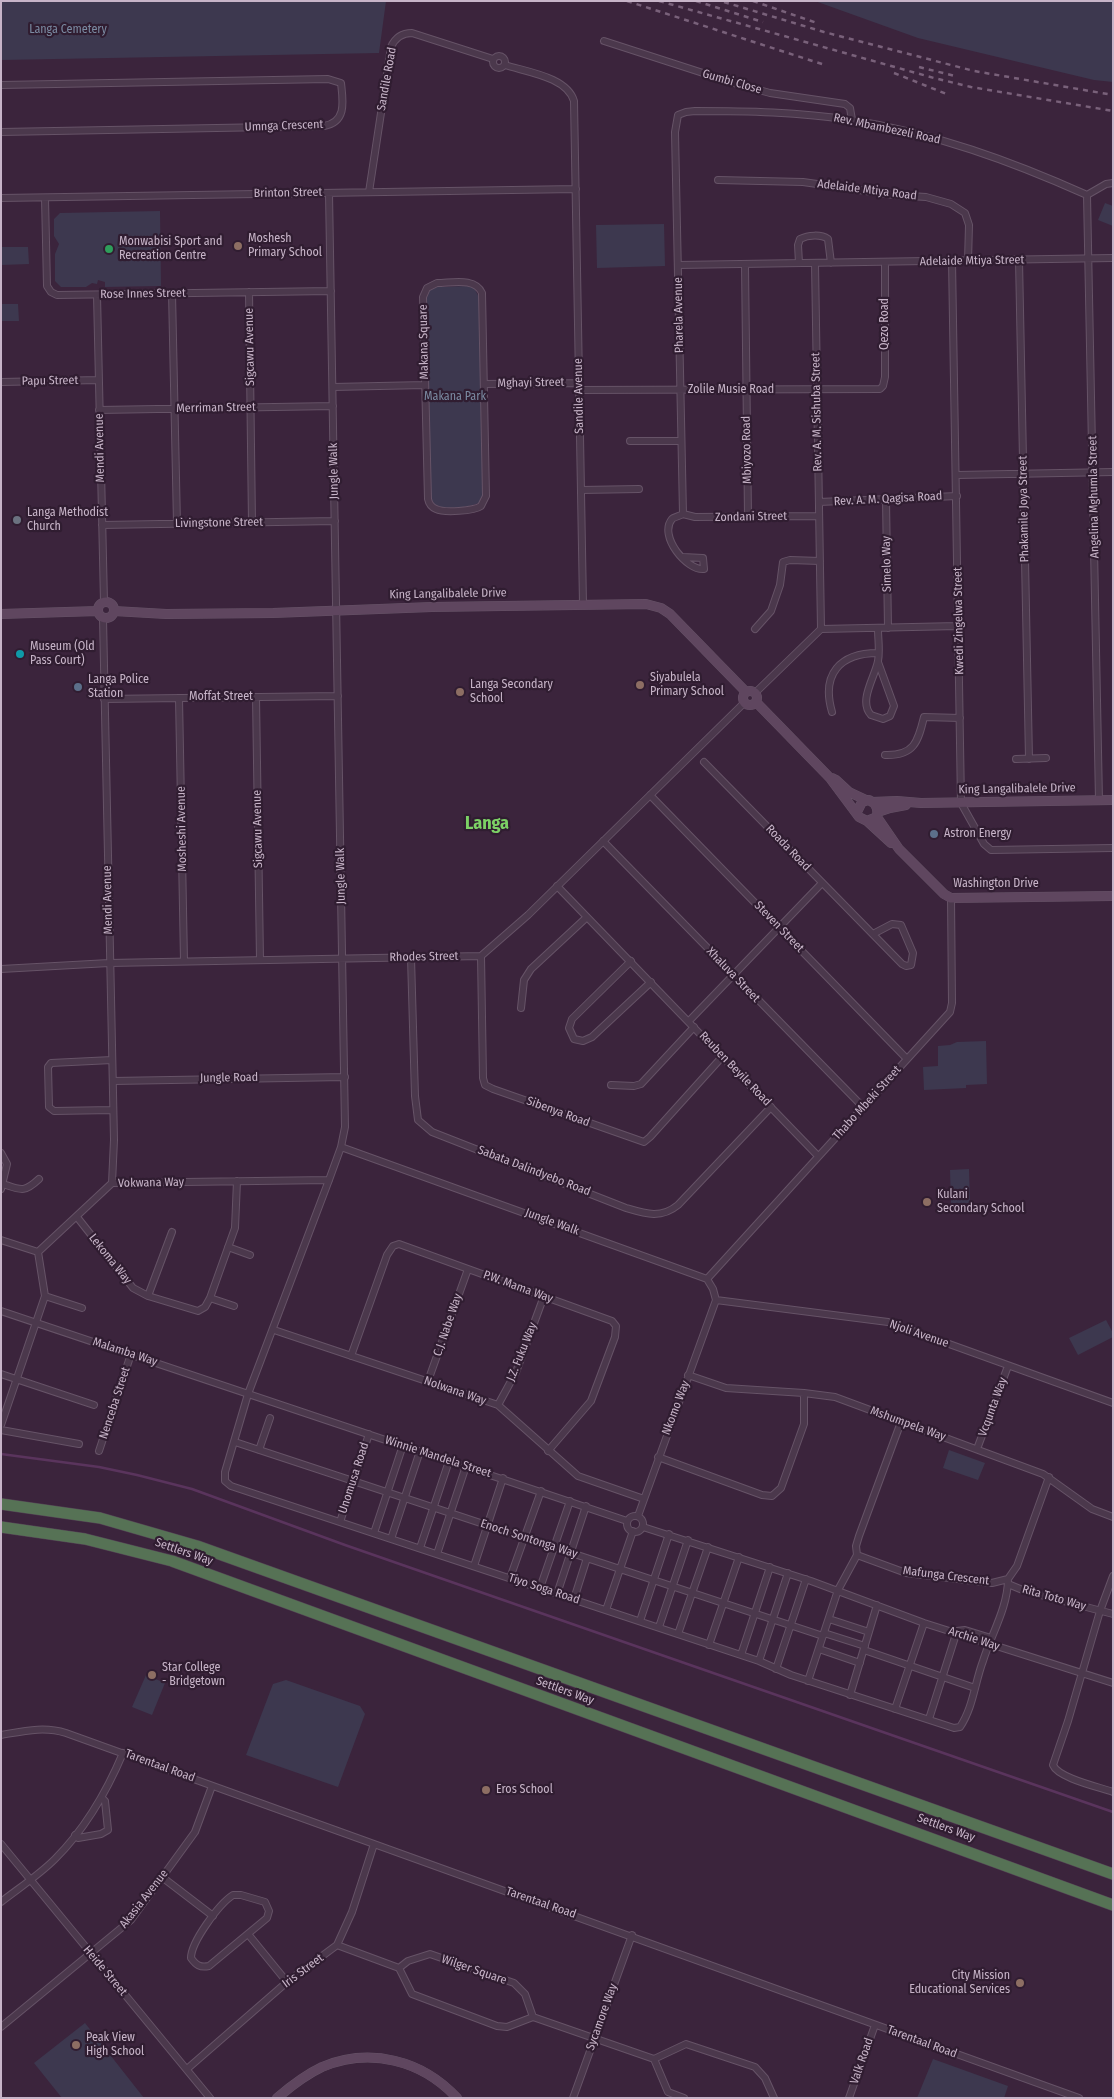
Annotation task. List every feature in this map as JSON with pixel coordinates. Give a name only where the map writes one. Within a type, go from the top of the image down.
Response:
[{"type":"highway","name":"Settlers Way","points":[[1,1504],[100,1518],[198,1546],[1110,1873]]},
{"type":"highway","name":"Settlers Way","points":[[1,1527],[85,1539],[172,1561],[1113,1904]]},
{"type":"street","name":"Sandile Road","points":[[368,192],[391,50],[395,40],[404,34],[412,33],[494,59],[493,62],[496,68],[501,69],[505,65],[560,83],[567,88],[572,96],[574,107],[576,188]]},
{"type":"street","name":"Gumbi Close","points":[[604,41],[737,84],[778,94],[845,104],[850,108],[852,120]]},
{"type":"street","name":"Umnga Crescent","points":[[1,85],[328,79],[340,84],[343,106],[338,119],[330,125],[324,126],[1,132]]},
{"type":"street","name":"Rev. Mbambezeli Road","points":[[678,115],[695,111],[751,111],[852,120],[911,132],[966,147],[1002,159],[1087,195]]},
{"type":"street","name":"Pharela Avenue","points":[[678,115],[675,132],[683,514]]},
{"type":"street","name":"Adelaide Mtiya Road","points":[[718,180],[803,182],[894,195],[938,199],[951,204],[965,213],[968,225],[968,261]]},
{"type":"street","points":[[1087,195],[1106,184],[1113,183]]},
{"type":"street","name":"Brinton Street","points":[[1,198],[576,188]]},
{"type":"street","name":"Sandile Avenue","points":[[576,188],[583,604]]},
{"type":"street","name":"Jungle Walk","points":[[329,193],[345,1077],[345,1126],[341,1146],[707,1279]]},
{"type":"street","name":"Angelina Mghumla Street","points":[[1087,195],[1099,800]]},
{"type":"street","name":"Rose Innes Street","points":[[46,198],[49,289],[57,295],[331,291]]},
{"type":"street","points":[[799,264],[799,242],[803,238],[813,236],[826,237],[828,239],[831,263]]},
{"type":"street","name":"Adelaide Mtiya Street","points":[[678,266],[1113,258]]},
{"type":"street","name":"Phakamile Joya Street","points":[[1019,260],[1029,758]]},
{"type":"street","name":"Kwedi Zingelwa Street","points":[[952,261],[961,803],[984,844],[991,850],[1113,848]]},
{"type":"street","name":"Qezo Road","points":[[883,386],[885,377],[885,262]]},
{"type":"street","name":"Rev. A. M. Sishuba Street","points":[[815,263],[821,630]]},
{"type":"street","name":"Mbiyozo Road","points":[[745,264],[748,516]]},
{"type":"street","name":"Makana Square","points":[[468,282],[476,284],[482,293],[484,384],[485,500],[476,509],[435,509],[428,499],[424,294],[427,288],[433,284],[468,282]]},
{"type":"street","name":"Sigcawu Avenue","points":[[249,292],[252,523]]},
{"type":"street","points":[[172,294],[177,524]]},
{"type":"street","name":"Mendi Avenue","points":[[97,295],[104,602]]},
{"type":"street","name":"Papu Street","points":[[1,382],[99,380]]},
{"type":"street","name":"Mghayi Street","points":[[484,384],[578,386]]},
{"type":"street","points":[[333,387],[425,385]]},
{"type":"street","name":"Zolile Musie Road","points":[[578,386],[680,390],[876,390],[883,386]]},
{"type":"street","name":"Merriman Street","points":[[99,410],[333,406]]},
{"type":"street","points":[[630,441],[681,441]]},
{"type":"street","points":[[956,475],[1113,472]]},
{"type":"street","points":[[581,490],[639,489]]},
{"type":"street","name":"Rev. A. M. Qagisa Road","points":[[819,502],[957,496]]},
{"type":"street","name":"Simelo Way","points":[[886,500],[888,628]]},
{"type":"street","points":[[683,514],[672,520],[670,536],[672,547],[683,557]]},
{"type":"street","name":"Zondani Street","points":[[683,514],[695,517],[819,516]]},
{"type":"street","name":"Livingstone Street","points":[[102,525],[335,521]]},
{"type":"street","points":[[755,629],[772,611],[780,585],[783,562],[790,560],[820,561]]},
{"type":"street","points":[[1,614],[101,615],[111,617],[114,611],[111,604],[104,602],[100,604],[101,615]]},
{"type":"street","name":"King Langalibalele Drive","points":[[114,611],[166,614],[639,603],[661,608],[752,696],[830,778],[835,787],[857,812]]},
{"type":"street","name":"Mendi Avenue","points":[[101,615],[113,1081],[112,1183]]},
{"type":"street","points":[[481,956],[528,916],[744,703],[742,697],[752,696],[821,630],[958,626]]},
{"type":"street","points":[[878,629],[878,662],[894,706],[890,716],[883,719],[872,715],[866,706],[870,683],[878,662]]},
{"type":"street","points":[[832,712],[828,690],[835,670],[842,662],[855,655],[878,653]]},
{"type":"street","name":"Moffat Street","points":[[104,699],[338,696]]},
{"type":"street","name":"Sigcawu Avenue","points":[[256,697],[260,960]]},
{"type":"street","name":"Mosheshi Avenue","points":[[179,698],[184,961]]},
{"type":"street","points":[[885,755],[903,754],[912,748],[920,737],[924,718],[960,718]]},
{"type":"street","points":[[1016,759],[1046,758]]},
{"type":"street","name":"Roada Road","points":[[704,762],[902,964],[906,966],[911,965],[913,953],[901,925],[892,924],[873,934]]},
{"type":"street","name":"King Langalibalele Drive","points":[[830,778],[836,780],[849,792],[869,801],[961,803],[1113,800]]},
{"type":"street","name":"Steven Street","points":[[650,795],[907,1058]]},
{"type":"street","points":[[869,801],[878,808],[877,815],[866,821],[859,817],[857,812],[860,804],[869,801]]},
{"type":"street","name":"King Langalibalele Drive","points":[[877,815],[890,808],[921,803]]},
{"type":"street","name":"Washington Drive","points":[[877,815],[899,849]]},
{"type":"street","name":"Washington Drive","points":[[866,821],[899,849],[944,894],[951,898],[1113,896]]},
{"type":"street","name":"Xhaluva Street","points":[[603,842],[863,1107]]},
{"type":"street","points":[[689,1021],[822,883]]},
{"type":"street","name":"Reuben Beyile Road","points":[[557,886],[818,1156]]},
{"type":"street","name":"Thabo Mbeki Street","points":[[707,1279],[907,1058],[947,1017],[952,1008],[951,898]]},
{"type":"street","points":[[521,1008],[524,980],[531,969],[587,917]]},
{"type":"street","name":"Rhodes Street","points":[[1,969],[109,963],[481,956]]},
{"type":"street","name":"Sibenya Road","points":[[481,956],[483,1078],[485,1085],[493,1089],[644,1142],[722,1057]]},
{"type":"street","name":"Sabata Dalindyebo Road","points":[[411,958],[415,1096],[418,1120],[432,1132],[626,1208],[658,1215],[678,1205],[771,1107]]},
{"type":"street","points":[[631,961],[572,1019],[569,1028],[574,1039],[583,1041],[592,1037],[651,982]]},
{"type":"street","points":[[611,1085],[634,1086],[641,1084],[694,1026]]},
{"type":"street","points":[[112,1060],[51,1063],[48,1067],[48,1100],[49,1108],[54,1111],[113,1110]]},
{"type":"street","name":"Jungle Road","points":[[113,1081],[345,1077]]},
{"type":"street","points":[[248,1394],[274,1330],[341,1146]]},
{"type":"street","points":[[1,1154],[7,1164],[2,1186],[23,1190],[40,1179]]},
{"type":"street","name":"Vokwana Way","points":[[38,1252],[112,1183],[329,1180]]},
{"type":"street","points":[[234,1306],[210,1298],[236,1222],[237,1181]]},
{"type":"street","name":"Lekoma Way","points":[[77,1217],[130,1285],[137,1291],[198,1311],[205,1307],[210,1298]]},
{"type":"street","points":[[148,1296],[172,1232]]},
{"type":"street","points":[[1,1240],[38,1252],[45,1296],[1,1425]]},
{"type":"street","name":"P.W. Mama Way","points":[[351,1356],[387,1255],[393,1246],[402,1245],[610,1320],[615,1323],[617,1329],[591,1401],[548,1451]]},
{"type":"street","points":[[228,1247],[250,1255]]},
{"type":"street","name":"C.J. Nabe Way","points":[[428,1381],[468,1269]]},
{"type":"street","points":[[707,1279],[713,1289],[716,1300]]},
{"type":"street","points":[[45,1296],[82,1308]]},
{"type":"street","name":"J.Z. Fuku Way","points":[[498,1406],[516,1372],[544,1296]]},
{"type":"street","name":"Njoli Avenue","points":[[716,1300],[888,1322],[1113,1403]]},
{"type":"street","name":"Nkomo Way","points":[[638,1516],[716,1300]]},
{"type":"street","name":"Malamba Way","points":[[1,1311],[248,1394]]},
{"type":"street","name":"Nolwana Way","points":[[274,1330],[498,1406],[578,1476],[644,1499]]},
{"type":"street","name":"Nenceba Street","points":[[99,1451],[131,1354]]},
{"type":"street","name":"Vcqunta Way","points":[[977,1449],[1008,1366]]},
{"type":"street","points":[[1,1374],[94,1405]]},
{"type":"street","name":"Mshumpela Way","points":[[688,1375],[726,1388],[835,1397],[1049,1476],[1092,1509],[1113,1518]]},
{"type":"street","points":[[658,1457],[762,1495],[772,1496],[781,1488],[804,1424],[804,1393]]},
{"type":"street","name":"Winnie Mandela Street","points":[[248,1394],[586,1506],[627,1522]]},
{"type":"street","name":"Tiyo Soga Road","points":[[248,1394],[224,1477],[228,1484],[659,1627],[759,1661],[808,1681],[949,1726],[957,1728],[962,1725],[975,1688]]},
{"type":"street","points":[[259,1450],[270,1418]]},
{"type":"street","points":[[808,1681],[838,1590],[857,1555],[856,1546],[859,1536],[901,1422]]},
{"type":"street","points":[[1,1430],[79,1444]]},
{"type":"street","name":"Unomusa Road","points":[[340,1522],[369,1434]]},
{"type":"street","name":"Enoch Sontonga Way","points":[[235,1442],[790,1626],[864,1648],[975,1688]]},
{"type":"street","points":[[374,1533],[403,1445]]},
{"type":"street","points":[[391,1538],[420,1451]]},
{"type":"street","points":[[420,1548],[449,1461]]},
{"type":"street","points":[[437,1554],[466,1466]]},
{"type":"street","name":"Mafunga Crescent","points":[[857,1555],[906,1573],[1008,1582],[1017,1566],[1049,1476]]},
{"type":"street","points":[[474,1566],[502,1478]]},
{"type":"street","points":[[510,1578],[541,1491]]},
{"type":"street","points":[[540,1588],[570,1501]]},
{"type":"street","points":[[557,1594],[586,1506]]},
{"type":"street","points":[[638,1516],[643,1521],[643,1527],[639,1531],[632,1531],[627,1522],[630,1517],[638,1516]]},
{"type":"street","points":[[643,1527],[838,1590]]},
{"type":"street","points":[[606,1610],[632,1531]]},
{"type":"street","points":[[640,1621],[669,1534]]},
{"type":"street","points":[[659,1627],[688,1540]]},
{"type":"street","points":[[678,1634],[708,1547]]},
{"type":"street","points":[[709,1645],[738,1557]]},
{"type":"street","points":[[574,1599],[587,1558]]},
{"type":"street","points":[[740,1655],[770,1567]]},
{"type":"street","points":[[759,1661],[788,1573]]},
{"type":"street","points":[[1113,1576],[1080,1673],[1068,1721],[1053,1763],[1055,1769],[1070,1777],[1113,1792]]},
{"type":"street","points":[[776,1669],[806,1579]]},
{"type":"street","points":[[975,1688],[1008,1582]]},
{"type":"street","name":"Rita Toto Way","points":[[1008,1582],[1025,1592],[1113,1614]]},
{"type":"street","name":"Archie Way","points":[[838,1590],[924,1623],[990,1641],[1113,1683]]},
{"type":"street","points":[[850,1695],[878,1605]]},
{"type":"street","points":[[829,1619],[870,1632]]},
{"type":"street","points":[[896,1709],[924,1623]]},
{"type":"street","points":[[929,1719],[956,1633]]},
{"type":"street","points":[[818,1649],[860,1663]]},
{"type":"street","name":"Tarentaal Road","points":[[1,1735],[38,1729],[55,1729],[1078,2098]]},
{"type":"street","points":[[1,1902],[55,1859],[75,1836],[102,1798],[123,1753]]},
{"type":"street","name":"Akasia Avenue","points":[[1,2027],[131,1920],[198,1826],[212,1786]]},
{"type":"street","points":[[75,1836],[78,1838],[101,1834],[108,1830],[105,1801],[102,1798]]},
{"type":"street","name":"Heide Street","points":[[1,1844],[210,2098]]},
{"type":"street","points":[[374,1844],[352,1912],[338,1945],[398,1968],[412,1994],[497,2026],[508,2027],[533,2017],[654,2059],[686,2044],[755,2067],[765,2078],[774,2098]]},
{"type":"street","points":[[162,1878],[213,1916]]},
{"type":"street","points":[[233,1895],[241,1895],[265,1902],[269,1911],[267,1918],[209,1966],[203,1968],[190,1958],[191,1951],[213,1916],[233,1895]]},
{"type":"street","points":[[248,1934],[287,1982]]},
{"type":"street","name":"Sycamore Way","points":[[573,2098],[632,1936]]},
{"type":"street","name":"Iris Street","points":[[187,2069],[287,1982],[338,1945]]},
{"type":"street","name":"Wilger Square","points":[[398,1968],[408,1961],[430,1954],[514,1984],[525,1994],[533,2017]]},
{"type":"street","name":"Valk Road","points":[[849,2098],[874,2025]]},
{"type":"street","points":[[277,2098],[301,2079],[321,2068],[335,2062],[368,2058],[393,2060],[418,2068],[432,2076],[457,2098]]},
{"type":"street","points":[[654,2059],[668,2092],[684,2098]]},
{"type":"green space","name":"Langa Cemetery","points":[[1,1],[386,1],[379,53],[1,60]]},
{"type":"green space","points":[[815,1],[1113,1],[1113,82],[1094,80],[918,38]]},
{"type":"green space","points":[[1105,203],[1113,206],[1113,226],[1098,220]]},
{"type":"green space","name":"Monwabisi Sport and Recreation Centre","points":[[160,211],[161,286],[105,287],[105,282],[98,280],[97,284],[92,283],[86,287],[61,287],[55,281],[55,254],[59,244],[54,236],[54,219],[60,213]]},
{"type":"green space","points":[[664,224],[665,266],[597,268],[596,225]]},
{"type":"green space","points":[[1,247],[28,247],[29,264],[1,265]]},
{"type":"green space","name":"Makana Park","points":[[469,286],[474,288],[479,297],[483,496],[477,504],[466,507],[441,507],[434,504],[430,496],[427,297],[430,290],[437,287]]},
{"type":"green space","points":[[1,304],[18,304],[19,321],[1,321]]},
{"type":"green space","points":[[986,1041],[987,1084],[966,1085],[966,1088],[924,1090],[923,1067],[938,1066],[938,1046],[957,1042]]},
{"type":"green space","points":[[969,1169],[970,1203],[951,1203],[950,1170]]},
{"type":"green space","points":[[1106,1320],[1113,1333],[1113,1337],[1078,1355],[1069,1338]]},
{"type":"green space","points":[[949,1450],[985,1463],[978,1480],[943,1468]]},
{"type":"green space","points":[[146,1675],[165,1683],[152,1715],[132,1707]]},
{"type":"green space","points":[[286,1680],[360,1706],[365,1714],[338,1787],[246,1755],[273,1684]]},
{"type":"green space","name":"Peak View High School","points":[[85,2023],[144,2098],[62,2098],[34,2063]]},
{"type":"green space","points":[[933,2059],[1008,2086],[1004,2098],[917,2098]]},
{"type":"waterway","points":[[1,1454],[99,1467],[192,1489],[345,1545],[1113,1812]]},
{"type":"railway","points":[[627,1],[825,65]]},
{"type":"railway","points":[[659,1],[971,87],[1113,111]]},
{"type":"railway","points":[[696,1],[763,22]]},
{"type":"railway","points":[[753,1],[817,23]]},
{"type":"railway","points":[[724,2],[824,32],[974,71],[1113,95]]},
{"type":"railway","points":[[919,67],[955,76]]},
{"type":"railway","points":[[894,73],[949,95]]},
{"type":"place","name":"Moshesh Primary School","points":[[238,246]]},
{"type":"place","name":"Monwabisi Sport and Recreation Centre","points":[[109,249]]},
{"type":"place","name":"Langa Methodist Church","points":[[17,520]]},
{"type":"place","name":"Museum (Old Pass Court)","points":[[20,654]]},
{"type":"place","name":"Siyabulela Primary School","points":[[640,685]]},
{"type":"place","name":"Langa Police Station","points":[[78,687]]},
{"type":"place","name":"Langa Secondary School","points":[[460,692]]},
{"type":"place","name":"Astron Energy","points":[[934,834]]},
{"type":"place","name":"Kulani Secondary School","points":[[927,1202]]},
{"type":"place","name":"Star College - Bridgetown","points":[[152,1675]]},
{"type":"place","name":"Eros School","points":[[486,1790]]},
{"type":"place","name":"City Mission Educational Services","points":[[1020,1983]]},
{"type":"place","name":"Peak View High School","points":[[76,2045]]},
{"type":"district","name":"Langa","points":[[487,824]]}]
